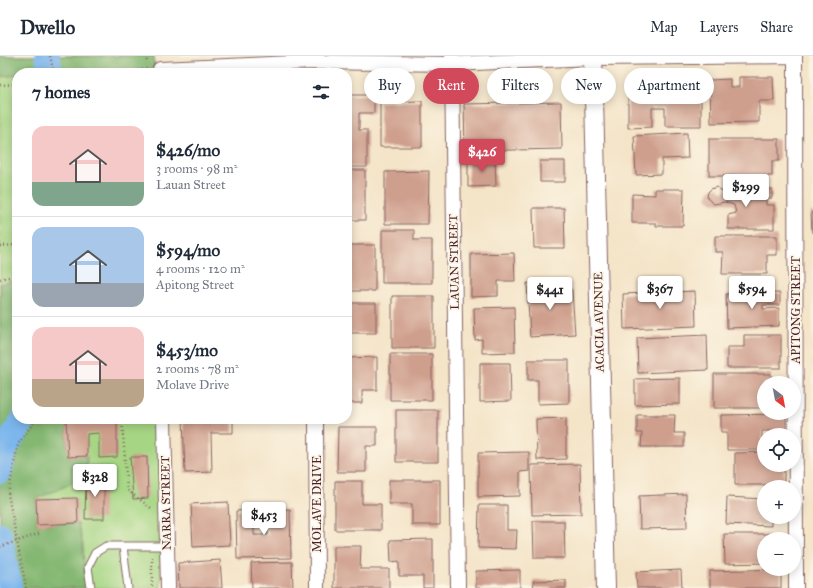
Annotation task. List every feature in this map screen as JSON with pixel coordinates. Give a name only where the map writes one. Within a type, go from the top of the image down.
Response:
[{"type":"street","points":[[160,66],[314,64],[593,57],[795,56]]},
{"type":"street","name":"APITONG STREET","points":[[795,56],[796,588]]},
{"type":"street","name":"ACACIA AVENUE","points":[[593,57],[606,588]]},
{"type":"street","name":"LAUAN STREET","points":[[452,60],[458,588]]},
{"type":"street","name":"NARRA STREET","points":[[164,424],[168,588]]},
{"type":"street","name":"MOLAVE DRIVE","points":[[316,424],[317,588]]},
{"type":"lane","points":[[91,588],[88,567],[95,553],[106,546],[166,546]]},
{"type":"lane","points":[[123,546],[128,588]]},
{"type":"path","points":[[50,56],[53,68]]},
{"type":"path","points":[[149,68],[160,66]]},
{"type":"path","points":[[0,84],[12,84]]},
{"type":"path","points":[[0,246],[12,245]]},
{"type":"path","points":[[0,279],[12,276]]},
{"type":"path","points":[[26,588],[8,494],[18,444],[32,424]]},
{"type":"path","points":[[122,424],[126,490],[151,508],[152,515]]},
{"type":"path","points":[[0,547],[16,540],[41,533]]},
{"type":"path","points":[[152,546],[152,588]]},
{"type":"green space","points":[[0,56],[154,56],[155,68],[12,68],[12,424],[160,424],[161,588],[0,588]]},
{"type":"green space","points":[[0,56],[154,56],[155,68],[12,68],[12,76],[0,77]]},
{"type":"green space","points":[[12,281],[12,424],[66,424],[68,457],[87,456],[86,477],[36,499],[37,525],[78,523],[83,545],[85,588],[0,588],[0,284]]},
{"type":"building","points":[[739,77],[773,77],[774,101],[759,101],[759,122],[711,123],[711,104],[714,104],[714,80],[730,79],[730,87],[739,87]]},
{"type":"building","points":[[352,95],[364,95],[364,104],[374,104],[374,113],[359,113],[359,130],[367,130],[367,167],[352,167]]},
{"type":"building","points":[[415,101],[422,101],[422,147],[380,147],[380,104],[415,104]]},
{"type":"building","points":[[553,102],[561,102],[562,149],[465,151],[464,104],[553,104]]},
{"type":"building","points":[[628,104],[701,104],[701,126],[665,126],[665,108],[652,108],[652,127],[628,128]]},
{"type":"building","points":[[687,133],[688,158],[662,159],[662,174],[636,175],[634,136]]},
{"type":"building","points":[[709,139],[779,139],[779,161],[772,161],[772,176],[709,176]]},
{"type":"building","points":[[495,159],[496,186],[468,187],[468,160]]},
{"type":"building","points":[[540,161],[565,161],[565,182],[540,182]]},
{"type":"building","points":[[352,170],[365,170],[365,220],[352,220]]},
{"type":"building","points":[[429,171],[428,224],[385,224],[385,172]]},
{"type":"building","points":[[717,187],[723,192],[727,189],[772,189],[772,198],[766,198],[766,205],[774,205],[774,229],[728,229],[728,215],[736,213],[734,205],[725,202],[714,204],[707,197],[708,192],[711,189]]},
{"type":"building","points":[[655,189],[684,189],[683,226],[656,226],[656,223],[632,223],[632,194],[655,195]]},
{"type":"building","points":[[533,208],[564,208],[565,248],[534,248]]},
{"type":"building","points":[[811,212],[813,212],[813,232],[812,232]]},
{"type":"building","points":[[382,230],[414,230],[414,240],[432,240],[432,283],[382,283]]},
{"type":"building","points":[[715,236],[777,236],[777,255],[767,255],[767,274],[722,274],[723,252],[715,252]]},
{"type":"building","points":[[352,245],[375,245],[375,291],[352,291]]},
{"type":"building","points":[[514,253],[515,281],[498,281],[498,296],[471,297],[471,254]]},
{"type":"building","points":[[527,283],[572,290],[575,334],[530,337]]},
{"type":"building","points":[[695,291],[696,326],[624,329],[623,294]]},
{"type":"building","points":[[780,293],[780,305],[763,305],[763,309],[779,308],[779,326],[727,328],[726,294]]},
{"type":"building","points":[[392,296],[434,296],[434,348],[392,348]]},
{"type":"building","points":[[352,303],[376,303],[376,333],[352,333]]},
{"type":"building","points":[[514,307],[515,352],[482,353],[482,339],[475,340],[474,308]]},
{"type":"building","points":[[707,335],[708,370],[638,373],[637,338]]},
{"type":"building","points":[[744,335],[781,335],[781,368],[727,368],[727,347],[744,347]]},
{"type":"building","points":[[390,354],[432,354],[432,400],[390,400]]},
{"type":"building","points":[[377,357],[377,390],[362,390],[362,403],[352,403],[352,358]]},
{"type":"building","points":[[528,360],[569,360],[569,403],[538,404],[538,380],[528,380]]},
{"type":"building","points":[[480,363],[510,363],[511,401],[480,402]]},
{"type":"building","points":[[714,374],[771,374],[771,376],[757,376],[757,408],[714,408]]},
{"type":"building","points":[[680,378],[680,404],[635,405],[635,379]]},
{"type":"building","points":[[396,410],[438,410],[438,462],[396,462]]},
{"type":"building","points":[[757,414],[757,420],[786,420],[786,428],[757,428],[757,450],[727,450],[727,432],[721,432],[721,415]]},
{"type":"building","points":[[637,415],[675,415],[674,433],[684,433],[684,447],[641,447],[642,433],[637,433]]},
{"type":"building","points":[[566,418],[566,459],[537,460],[536,419]]},
{"type":"building","points":[[66,424],[117,424],[117,457],[99,458],[99,433],[87,434],[87,456],[68,457]]},
{"type":"building","points":[[183,424],[233,424],[233,433],[211,433],[212,472],[185,473]]},
{"type":"building","points":[[338,427],[377,427],[377,446],[366,446],[366,472],[337,472]]},
{"type":"building","points":[[529,452],[529,471],[520,472],[520,496],[478,497],[478,453]]},
{"type":"building","points":[[757,452],[757,472],[784,472],[784,480],[757,480],[757,485],[735,485],[735,453]]},
{"type":"building","points":[[130,457],[147,457],[148,498],[133,499]]},
{"type":"building","points":[[580,464],[581,514],[532,515],[531,465]]},
{"type":"building","points":[[86,477],[104,477],[104,519],[85,519]]},
{"type":"building","points":[[389,480],[440,480],[440,525],[412,525],[412,504],[389,504]]},
{"type":"building","points":[[335,481],[362,481],[362,504],[381,504],[381,530],[335,530]]},
{"type":"building","points":[[686,494],[687,528],[640,529],[639,496]]},
{"type":"building","points":[[727,497],[757,499],[757,524],[771,524],[771,526],[726,524]]},
{"type":"building","points":[[77,498],[78,523],[37,525],[36,499]]},
{"type":"building","points":[[228,502],[230,545],[193,547],[191,504]]},
{"type":"building","points":[[479,505],[507,505],[507,530],[517,530],[516,549],[478,548]]},
{"type":"building","points":[[290,509],[291,558],[237,559],[236,511],[254,510],[254,535],[268,535],[267,510]]},
{"type":"building","points":[[533,521],[564,521],[565,558],[534,558]]},
{"type":"building","points":[[724,534],[757,534],[757,563],[725,564]]},
{"type":"building","points":[[433,539],[433,588],[423,588],[423,576],[399,576],[399,561],[391,562],[390,540]]},
{"type":"building","points":[[334,546],[361,546],[360,569],[389,569],[389,588],[334,588]]},
{"type":"building","points":[[220,560],[222,588],[179,588],[178,563]]},
{"type":"building","points":[[292,562],[293,588],[252,588],[251,563]]},
{"type":"building","points":[[520,570],[520,588],[476,588],[476,571]]},
{"type":"building","points":[[681,570],[682,588],[637,588],[636,572]]},
{"type":"building","points":[[757,570],[757,576],[781,576],[781,588],[710,588],[710,571]]},
{"type":"building","points":[[566,580],[566,588],[534,588],[533,581]]},
{"type":"waterway","points":[[47,56],[50,68]]},
{"type":"waterway","points":[[0,471],[5,449],[21,424]]},
{"type":"waterway","points":[[0,535],[10,588]]}]
